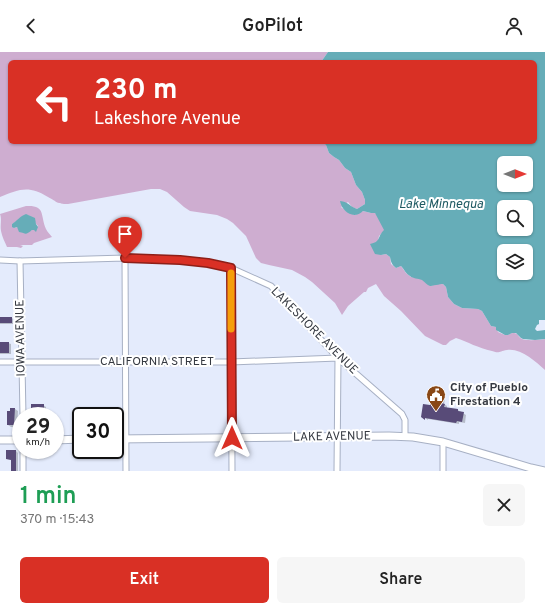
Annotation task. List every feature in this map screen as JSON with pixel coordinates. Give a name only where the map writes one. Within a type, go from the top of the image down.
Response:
[{"type":"main road","name":"LAKE AVENUE","points":[[126,439],[337,436],[405,437],[443,442],[545,471]]},
{"type":"main road","points":[[0,440],[12,440]]},
{"type":"street","name":"LAKESHORE AVENUE","points":[[0,260],[125,258],[180,260],[208,263],[231,268],[271,286],[338,358],[402,414],[405,420],[405,437]]},
{"type":"street","points":[[125,258],[126,471]]},
{"type":"street","name":"IOWA AVENUE","points":[[20,260],[23,407]]},
{"type":"street","points":[[231,268],[232,471]]},
{"type":"street","points":[[337,471],[338,358]]},
{"type":"street","name":"CALIFORNIA STREET","points":[[0,362],[231,362],[338,358]]},
{"type":"street","points":[[443,442],[443,471]]},
{"type":"street","points":[[23,459],[23,471]]},
{"type":"shaded area","points":[[0,52],[328,52],[322,60],[8,60],[8,144],[325,144],[329,153],[339,160],[345,168],[351,172],[356,185],[362,192],[365,200],[365,204],[357,209],[352,207],[348,202],[341,207],[355,215],[363,211],[375,213],[385,230],[375,243],[381,255],[386,254],[390,257],[391,264],[396,268],[401,266],[411,277],[420,278],[431,286],[443,284],[446,287],[448,297],[454,304],[462,308],[478,309],[482,311],[491,326],[496,327],[498,332],[507,335],[515,333],[524,340],[545,339],[545,370],[528,356],[517,351],[507,350],[495,352],[456,338],[446,345],[443,345],[425,336],[384,296],[376,284],[368,288],[366,292],[364,292],[348,306],[342,315],[335,303],[305,277],[292,270],[261,263],[256,258],[246,236],[233,223],[217,215],[190,211],[167,192],[160,189],[151,189],[68,204],[59,203],[41,193],[29,190],[19,190],[0,197]]},
{"type":"shaded area","points":[[26,206],[37,207],[40,209],[46,230],[52,237],[32,245],[20,245],[23,246],[21,248],[7,247],[1,233],[0,214]],"holes":[[[28,215],[38,226],[34,230],[19,230],[17,227],[14,228],[12,224]]]},
{"type":"water","name":"Lake Minnequa","points":[[328,52],[545,52],[545,320],[539,320],[539,324],[535,329],[537,331],[545,330],[545,339],[523,339],[516,333],[505,335],[496,330],[496,327],[491,326],[482,311],[478,309],[462,308],[454,304],[448,297],[446,287],[443,284],[429,286],[422,280],[413,278],[406,273],[401,266],[396,268],[390,257],[386,254],[375,254],[370,244],[377,241],[384,230],[375,213],[363,211],[360,214],[352,215],[343,208],[340,201],[345,202],[357,209],[365,204],[365,200],[362,192],[356,185],[351,172],[345,168],[339,160],[329,153],[325,144],[537,144],[537,60],[322,60]]},
{"type":"water","points":[[26,214],[35,218],[38,227],[36,232],[32,230],[27,234],[19,232],[17,227],[12,227],[12,224]]},
{"type":"building","points":[[0,317],[12,317],[12,323],[0,323]]},
{"type":"building","points":[[0,342],[9,342],[9,353],[0,353]]},
{"type":"building","points":[[431,395],[442,396],[441,403],[445,404],[444,407],[458,409],[458,411],[464,412],[462,422],[457,421],[456,423],[425,418],[425,420],[421,417],[423,404],[430,405]]},
{"type":"building","points":[[31,404],[44,404],[44,407],[31,407]]},
{"type":"building","points":[[10,408],[12,408],[12,425],[7,425],[7,411],[10,411]]},
{"type":"building","points":[[6,450],[12,450],[12,459],[16,459],[16,471],[11,471],[11,460],[6,459]]},
{"type":"slow traffic","points":[[231,273],[231,329]]},
{"type":"place","name":"City of Pueblo Firestation 4","points":[[436,412]]},
{"type":"route","points":[[125,258],[180,260],[208,263],[231,268],[232,438]]}]
